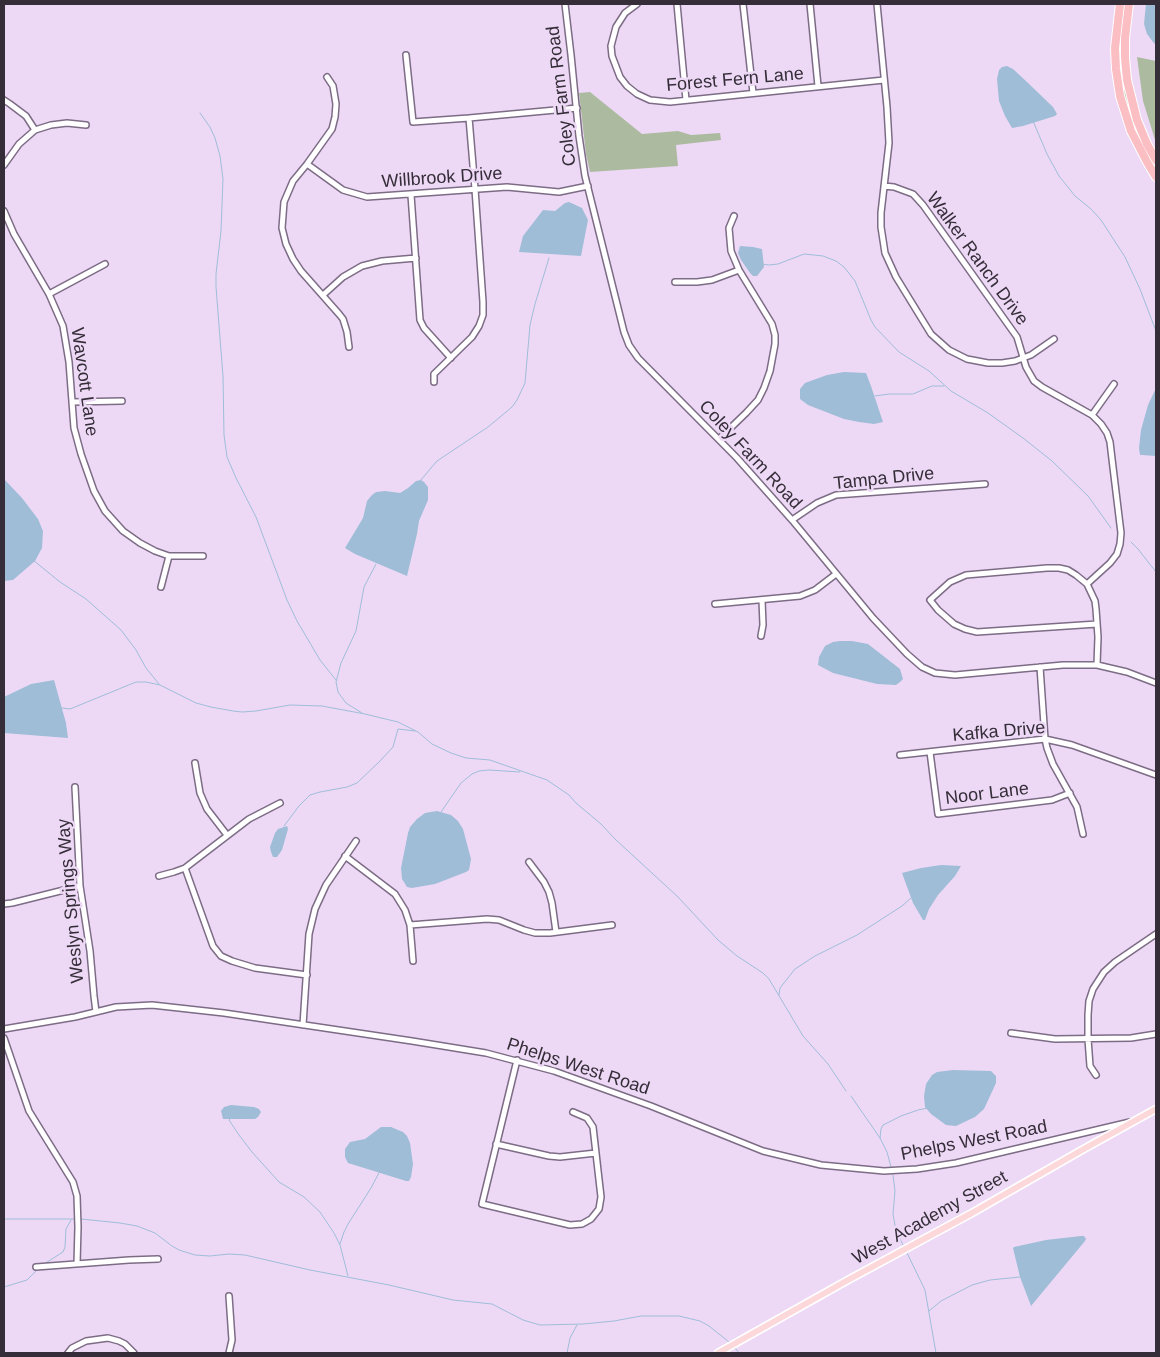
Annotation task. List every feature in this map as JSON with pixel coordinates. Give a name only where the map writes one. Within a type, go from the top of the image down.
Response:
[{"type":"highway","points":[[1120,4],[1115,48],[1120,96],[1133,136],[1156,177]]},
{"type":"highway","points":[[1129,4],[1124,38],[1127,80],[1137,120],[1156,160]]},
{"type":"main road","name":"West Academy Street","points":[[718,1353],[1156,1109]]},
{"type":"street","name":"Coley Farm Road","points":[[564,4],[581,151],[588,186],[621,322],[629,345],[644,365],[720,439],[792,520],[872,618],[915,660],[931,672],[955,675],[1077,664],[1096,665],[1127,672],[1156,683]]},
{"type":"street","name":"Forest Fern Lane","points":[[637,4],[625,13],[620,20],[613,36],[612,56],[614,65],[627,86],[637,94],[650,100],[670,102],[884,80]]},
{"type":"street","points":[[677,4],[686,100]]},
{"type":"street","points":[[743,4],[752,93]]},
{"type":"street","points":[[810,4],[818,86]]},
{"type":"street","points":[[877,4],[889,143],[881,234],[885,253],[896,277],[931,334],[949,350],[972,360],[1002,363],[1023,358],[1054,340]]},
{"type":"street","points":[[406,55],[413,122],[577,108]]},
{"type":"street","points":[[327,77],[333,86],[336,117],[332,129],[293,181],[284,202],[282,228],[286,244],[293,259],[342,319],[347,332],[349,346]]},
{"type":"street","points":[[4,100],[26,116],[35,130]]},
{"type":"street","points":[[434,382],[434,374],[472,337],[483,315],[469,118]]},
{"type":"street","points":[[4,165],[19,144],[35,130],[67,123],[86,125]]},
{"type":"street","name":"Willbrook Drive","points":[[306,164],[343,190],[367,197],[515,187],[559,192],[588,186]]},
{"type":"street","name":"Walker Ranch Drive","points":[[884,186],[894,187],[913,194],[923,205],[1017,337],[1028,372],[1038,384],[1092,415],[1104,428],[1110,442],[1121,538],[1115,558],[1087,584]]},
{"type":"street","points":[[411,195],[420,320],[424,328],[451,358]]},
{"type":"street","name":"Wavcott Lane","points":[[4,212],[14,234],[49,294],[64,326],[73,402],[74,428],[94,491],[105,511],[123,531],[155,551],[169,556],[203,556]]},
{"type":"street","points":[[720,439],[758,400],[770,371],[775,348],[772,324],[739,270],[731,251],[728,228],[734,216]]},
{"type":"street","points":[[323,295],[343,277],[362,266],[382,261],[416,258]]},
{"type":"street","points":[[49,294],[105,264]]},
{"type":"street","points":[[674,282],[712,280],[739,270]]},
{"type":"street","points":[[1092,415],[1114,384]]},
{"type":"street","points":[[73,402],[122,401]]},
{"type":"street","name":"Tampa Drive","points":[[792,520],[817,503],[836,495],[985,484]]},
{"type":"street","points":[[161,586],[169,556]]},
{"type":"street","points":[[1096,665],[1098,645],[1097,624],[1095,601],[1087,584],[1076,575],[1059,568],[974,573],[950,582],[930,600],[954,624],[976,632],[1097,624]]},
{"type":"street","points":[[715,604],[806,595],[836,574]]},
{"type":"street","points":[[761,636],[763,625],[762,600]]},
{"type":"street","points":[[1040,666],[1047,748],[1053,764],[1077,807],[1083,834]]},
{"type":"street","name":"Kafka Drive","points":[[900,755],[1045,739],[1072,745],[1156,775]]},
{"type":"street","name":"Noor Lane","points":[[930,752],[938,814],[1052,800],[1070,793]]},
{"type":"street","points":[[196,763],[200,793],[207,809],[226,835]]},
{"type":"street","name":"Weslyn Springs Way","points":[[75,787],[80,886],[90,951],[96,1012]]},
{"type":"street","points":[[159,876],[185,868],[249,819],[280,803]]},
{"type":"street","points":[[303,1024],[309,934],[315,909],[326,885],[356,841]]},
{"type":"street","points":[[345,856],[395,894],[405,910],[410,925],[413,961]]},
{"type":"street","points":[[529,862],[549,892],[556,932]]},
{"type":"street","points":[[185,868],[213,946],[222,956],[232,962],[255,968],[307,974]]},
{"type":"street","points":[[4,904],[80,886]]},
{"type":"street","points":[[410,925],[487,919],[499,920],[535,933],[612,925]]},
{"type":"street","points":[[1096,1075],[1090,1066],[1088,1039],[1089,1001],[1093,989],[1104,972],[1156,934]]},
{"type":"street","name":"Phelps West Road","points":[[4,1029],[116,1007],[152,1005],[303,1024],[486,1053],[554,1071],[651,1106],[763,1151],[839,1167],[884,1171],[936,1166],[981,1158],[1133,1121]]},
{"type":"street","points":[[1011,1033],[1055,1039],[1131,1038],[1156,1034]]},
{"type":"street","points":[[4,1038],[29,1111],[74,1182],[77,1196],[77,1264]]},
{"type":"street","points":[[517,1060],[482,1204],[570,1225],[582,1224],[591,1219],[600,1209],[601,1197],[593,1127],[587,1118],[573,1112]]},
{"type":"street","points":[[496,1144],[560,1157],[596,1153]]},
{"type":"street","points":[[36,1267],[158,1259]]},
{"type":"street","points":[[229,1296],[232,1340],[229,1353]]},
{"type":"street","points":[[68,1353],[72,1348],[86,1341],[108,1338],[125,1344],[134,1353]]},
{"type":"green space","points":[[1123,4],[1126,4],[1124,80],[1131,111],[1156,166],[1156,172],[1134,129],[1123,96],[1118,46]]},
{"type":"green space","points":[[1137,57],[1156,61],[1156,143],[1143,101]]},
{"type":"green space","points":[[590,92],[642,134],[678,131],[691,135],[720,133],[721,140],[676,145],[678,166],[590,172],[579,93]]},
{"type":"water","points":[[1146,4],[1156,4],[1156,45],[1147,34],[1144,24]]},
{"type":"water","points":[[1007,66],[1013,69],[1053,107],[1057,114],[1055,116],[1012,128],[999,101],[997,79],[999,70]]},
{"type":"water","points":[[569,202],[582,208],[588,220],[581,256],[519,252],[523,236],[543,210],[555,211]]},
{"type":"water","points":[[740,246],[762,249],[764,267],[757,276],[753,276],[750,273],[741,260],[738,253]]},
{"type":"water","points":[[844,372],[866,373],[883,422],[874,424],[844,419],[808,405],[800,399],[800,389],[805,383],[827,375]]},
{"type":"water","points":[[1156,388],[1156,456],[1140,455],[1141,430],[1148,405]]},
{"type":"water","points":[[4,479],[38,519],[43,531],[42,548],[35,561],[13,580],[4,581]]},
{"type":"water","points":[[421,480],[428,487],[428,500],[419,521],[407,576],[345,548],[363,518],[367,501],[372,495],[376,492],[385,491],[400,493],[416,481]]},
{"type":"water","points":[[840,641],[868,644],[900,669],[903,679],[896,685],[877,684],[833,673],[818,665],[819,657],[825,646]]},
{"type":"water","points":[[54,680],[66,723],[68,738],[4,733],[4,697],[31,684]]},
{"type":"water","points":[[437,811],[451,815],[463,829],[471,859],[469,870],[435,884],[412,888],[407,887],[402,879],[401,868],[410,827],[425,813]]},
{"type":"water","points":[[287,826],[288,829],[282,850],[277,857],[273,857],[270,847],[275,833],[278,829]]},
{"type":"water","points":[[941,865],[961,866],[955,876],[938,895],[929,909],[925,920],[923,920],[913,903],[902,873]]},
{"type":"water","points":[[953,1070],[991,1071],[996,1076],[996,1083],[984,1109],[975,1117],[956,1126],[946,1125],[931,1114],[925,1107],[924,1096],[926,1084],[932,1075],[937,1072]]},
{"type":"water","points":[[231,1105],[254,1107],[261,1112],[255,1119],[223,1119],[221,1111],[224,1107]]},
{"type":"water","points":[[381,1127],[391,1127],[403,1132],[407,1136],[413,1164],[409,1181],[348,1163],[345,1157],[345,1149],[350,1142],[365,1139]]},
{"type":"water","points":[[1084,1236],[1085,1241],[1031,1306],[1020,1277],[1013,1248],[1046,1240]]},
{"type":"waterway","points":[[200,113],[215,138],[223,179],[216,287],[223,376],[224,435],[227,457],[256,517],[287,600],[297,621],[320,660],[336,680]]},
{"type":"waterway","points":[[1033,121],[1059,176],[1075,196],[1101,220],[1125,257],[1156,331]]},
{"type":"waterway","points":[[762,264],[778,264],[804,254],[823,256],[836,261],[844,267],[855,281],[875,327],[899,352],[929,371],[951,391],[988,413],[1052,461],[1088,496],[1111,528]]},
{"type":"waterway","points":[[420,481],[437,461],[488,427],[512,407],[517,400],[525,383],[530,325],[549,258]]},
{"type":"waterway","points":[[875,396],[913,394],[932,386],[944,386]]},
{"type":"waterway","points":[[1131,542],[1156,572]]},
{"type":"waterway","points":[[33,560],[60,582],[86,599],[121,630],[159,684]]},
{"type":"waterway","points":[[362,713],[346,703],[338,692],[336,682],[341,663],[356,631],[364,587],[376,564]]},
{"type":"waterway","points":[[62,708],[70,709],[136,682],[160,685],[196,703],[233,711],[256,711],[290,705],[322,706],[398,722],[418,732],[432,744],[451,753],[466,758],[490,760],[547,780],[569,795],[601,824],[678,897],[718,940],[769,979],[803,1036],[828,1064],[846,1091]]},
{"type":"waterway","points":[[284,826],[310,795],[357,783],[393,747],[398,729],[415,731]]},
{"type":"waterway","points":[[441,812],[461,783],[472,774],[489,770],[520,772]]},
{"type":"waterway","points":[[779,995],[780,988],[795,969],[815,956],[857,935],[902,906],[911,898]]},
{"type":"waterway","points":[[851,1096],[880,1138],[887,1152],[891,1167]]},
{"type":"waterway","points":[[880,1138],[883,1125],[901,1116],[928,1108]]},
{"type":"waterway","points":[[230,1119],[252,1152],[279,1182],[304,1197],[320,1212],[340,1245],[348,1276]]},
{"type":"waterway","points":[[340,1244],[348,1224],[380,1171]]},
{"type":"waterway","points":[[893,1175],[895,1191],[893,1214],[896,1231],[903,1245]]},
{"type":"waterway","points":[[4,1219],[77,1219]]},
{"type":"waterway","points":[[81,1219],[137,1226],[155,1233],[179,1250],[195,1255],[245,1255],[453,1300],[492,1304],[523,1320],[540,1325],[583,1324],[641,1316],[679,1316],[700,1321],[729,1342]]},
{"type":"waterway","points":[[44,1264],[63,1252],[66,1229],[71,1220]]},
{"type":"waterway","points":[[907,1253],[925,1290],[936,1353]]},
{"type":"waterway","points":[[4,1287],[27,1280],[39,1268]]},
{"type":"waterway","points":[[929,1311],[941,1301],[972,1285],[990,1280],[1020,1277]]},
{"type":"waterway","points":[[567,1353],[570,1338],[577,1325]]},
{"type":"waterway","points":[[735,1348],[739,1353]]}]
